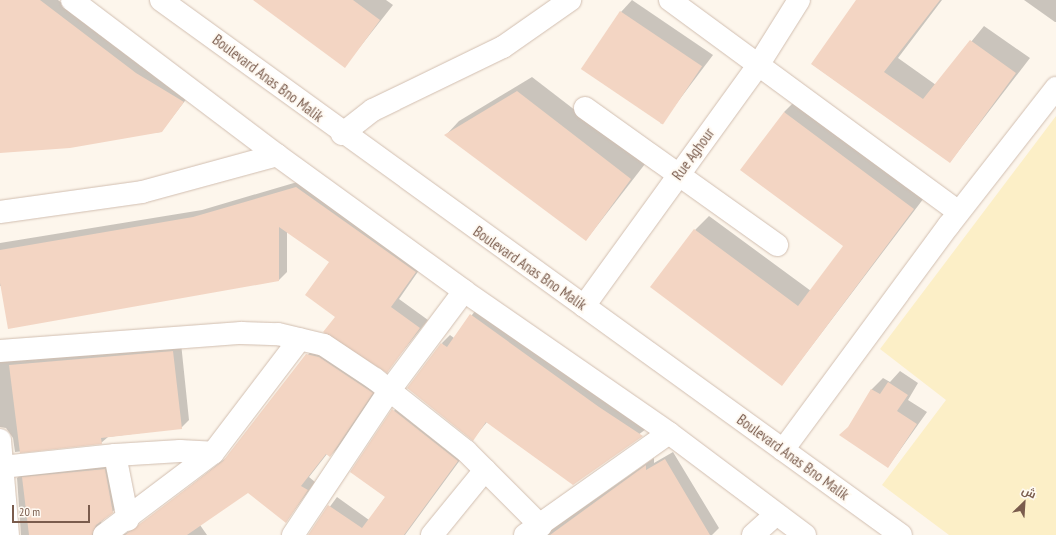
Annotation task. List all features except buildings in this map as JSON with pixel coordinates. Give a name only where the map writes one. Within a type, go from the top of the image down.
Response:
[{"type":"street","points":[[72,0],[277,155],[464,291],[669,433],[805,535]]},
{"type":"street","name":"Boulevard Anas Bno Malik","points":[[161,0],[342,134],[584,306],[901,535]]},
{"type":"street","points":[[342,134],[373,110],[503,47],[570,0]]},
{"type":"street","points":[[670,0],[757,67],[959,212]]},
{"type":"street","name":"Rue Aghour","points":[[584,306],[757,67],[799,0]]},
{"type":"street","points":[[783,450],[959,212],[1056,88]]},
{"type":"street","points":[[585,108],[777,245]]},
{"type":"street","points":[[0,212],[142,192],[277,155]]},
{"type":"street","points":[[293,535],[389,391],[464,291]]},
{"type":"street","points":[[0,351],[241,333],[300,338],[324,345],[344,357],[466,451],[485,470],[533,530],[669,433]]},
{"type":"street","points":[[104,535],[128,520],[213,454],[300,338]]},
{"type":"street","points":[[0,440],[8,535]]},
{"type":"street","points":[[2,467],[115,455],[180,450],[213,454]]},
{"type":"street","points":[[115,455],[128,520]]},
{"type":"street","points":[[432,535],[485,470]]},
{"type":"street","points":[[753,535],[776,514]]},
{"type":"sand","points":[[1056,116],[1056,535],[949,535],[882,485],[946,400],[880,349]]}]
